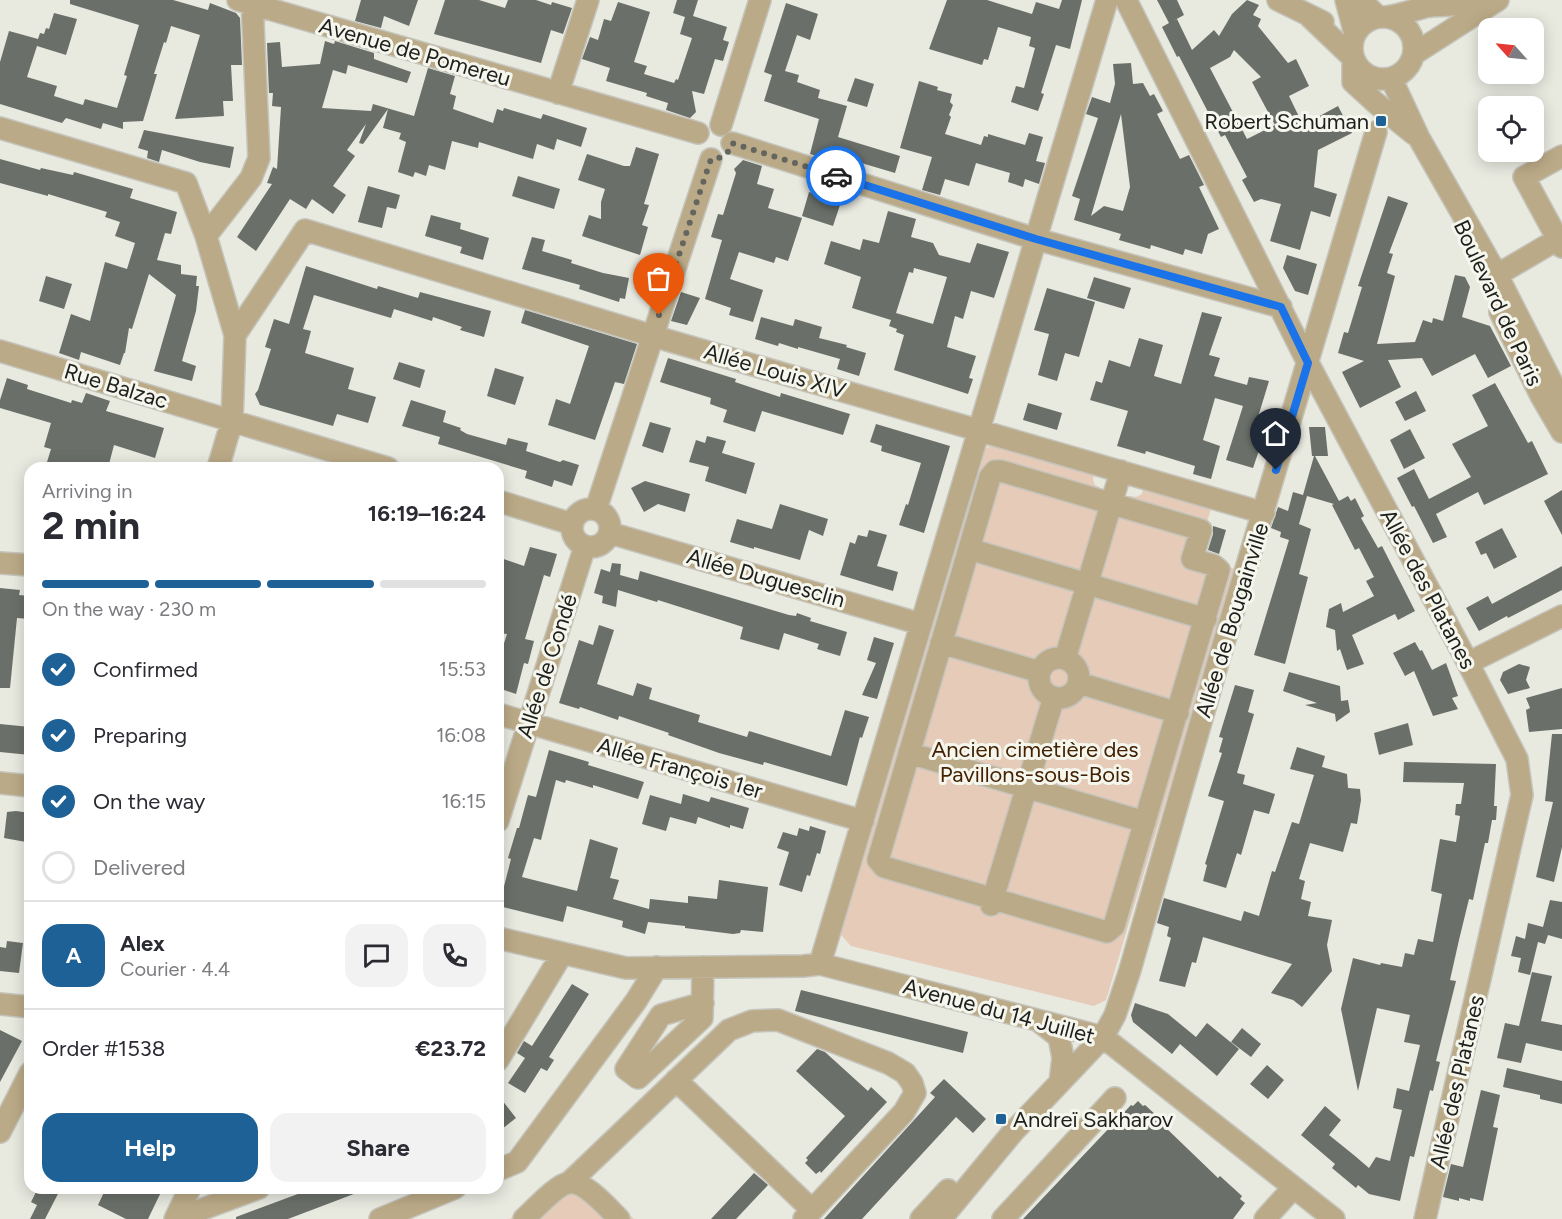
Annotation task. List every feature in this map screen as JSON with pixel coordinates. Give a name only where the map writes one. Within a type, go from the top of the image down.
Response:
[{"type":"street","points":[[558,93],[588,0]]},
{"type":"street","points":[[722,124],[760,0]]},
{"type":"street","points":[[820,964],[1107,0]]},
{"type":"street","name":"Allée des Platanes","points":[[1126,0],[1308,363],[1468,663],[1516,759],[1522,795],[1425,1219]]},
{"type":"street","points":[[1278,0],[1310,17],[1355,34]]},
{"type":"street","points":[[1346,0],[1355,34]]},
{"type":"street","points":[[1362,0],[1382,17],[1396,20],[1405,26],[1411,34],[1414,54]]},
{"type":"street","points":[[1419,138],[1353,82],[1352,42],[1361,26],[1382,17],[1405,15],[1426,7],[1460,5],[1468,0]]},
{"type":"street","points":[[1310,17],[1353,58],[1364,73],[1382,80],[1391,78],[1406,69],[1414,54],[1498,0]]},
{"type":"street","points":[[206,236],[251,178],[258,158],[259,139],[247,1]]},
{"type":"street","name":"Avenue de Pomereu","points":[[247,1],[698,134]]},
{"type":"street","name":"Boulevard de Paris","points":[[1391,78],[1419,138],[1497,275],[1562,402]]},
{"type":"street","points":[[710,123],[722,124],[730,132],[732,143],[722,158],[711,159],[701,154],[698,149],[696,144],[698,134],[710,123]]},
{"type":"street","points":[[0,128],[186,183],[206,236],[235,335],[232,421],[220,462]]},
{"type":"street","name":"Allée de Bougainville","points":[[1013,1132],[1103,1037],[1114,1015],[1130,970],[1217,666],[1376,132]]},
{"type":"street","points":[[732,143],[1036,239],[1281,307]]},
{"type":"street","points":[[1468,238],[1490,276],[1497,275],[1558,234],[1524,177],[1562,156]]},
{"type":"street","points":[[596,509],[711,159]]},
{"type":"street","name":"Boulevard de Paris","points":[[1437,171],[1489,289],[1541,396],[1562,432]]},
{"type":"street","name":"Allée Louis XIV","points":[[235,335],[305,230],[653,336],[1264,513]]},
{"type":"street","name":"Rue Balzac","points":[[0,351],[232,421]]},
{"type":"street","points":[[232,421],[368,462]]},
{"type":"street","points":[[995,471],[1001,471],[1201,530],[1192,559],[1216,566],[1220,572],[1114,926],[1110,931],[1102,932],[992,902],[884,867],[879,863],[879,852],[969,549],[990,477],[995,471]]},
{"type":"street","points":[[1065,659],[1121,471]]},
{"type":"street","points":[[504,503],[572,524]]},
{"type":"street","points":[[596,509],[609,521],[610,533],[598,546],[585,546],[580,544],[573,535],[572,524],[574,518],[584,510],[596,509]]},
{"type":"street","name":"Allée Duguesclin","points":[[610,533],[921,624]]},
{"type":"street","name":"Allée de Condé","points":[[504,802],[585,546]]},
{"type":"street","points":[[969,549],[1206,619]]},
{"type":"street","points":[[0,562],[24,564]]},
{"type":"street","points":[[1468,663],[1562,616]]},
{"type":"street","points":[[941,643],[1040,672]]},
{"type":"street","points":[[1053,659],[1065,659],[1075,666],[1079,677],[1078,683],[1072,694],[1066,697],[1054,697],[1040,684],[1040,672],[1047,662],[1053,659]]},
{"type":"street","points":[[1078,683],[1178,712]]},
{"type":"street","points":[[992,902],[1054,697]]},
{"type":"street","name":"Allée François 1er","points":[[504,716],[863,821]]},
{"type":"street","points":[[909,753],[1145,822]]},
{"type":"street","points":[[0,783],[24,785]]},
{"type":"street","name":"Avenue du 14 Juillet","points":[[504,940],[626,968],[820,964],[1103,1037],[1334,1219]]},
{"type":"street","points":[[504,1050],[562,954]]},
{"type":"street","points":[[703,1003],[704,967]]},
{"type":"street","points":[[504,1167],[517,1162],[636,1001],[657,968]]},
{"type":"street","points":[[0,1004],[24,1006]]},
{"type":"street","points":[[524,1219],[559,1188],[570,1182],[676,1080],[729,1030],[752,1021],[778,1020],[888,1063],[905,1073],[915,1093],[904,1112],[808,1215],[676,1080]]},
{"type":"street","points":[[1038,1021],[1059,1038],[1063,1058],[1060,1082]]},
{"type":"street","points":[[0,1132],[24,1085]]},
{"type":"street","points":[[1003,1219],[1115,1098]]},
{"type":"street","points":[[921,1219],[948,1190],[1013,1132]]},
{"type":"street","points":[[940,1219],[1013,1132]]},
{"type":"street","points":[[570,1182],[588,1190],[619,1219]]},
{"type":"street","points":[[1266,1219],[1293,1188]]},
{"type":"street","points":[[176,1219],[186,1194]]},
{"type":"street","points":[[176,1219],[243,1194]]},
{"type":"street","points":[[380,1219],[440,1194]]},
{"type":"green space","name":"Ancien cimetière des Pavillons-sous-Bois","points":[[993,445],[1094,475],[1095,485],[1118,499],[1136,497],[1142,494],[1143,488],[1211,509],[1196,557],[1235,569],[1106,1000],[1094,1006],[851,946],[841,935],[986,448]]},
{"type":"green space","points":[[574,1162],[634,1219],[510,1219]]},
{"type":"building","points":[[70,0],[173,0],[208,10],[210,3],[236,13],[240,18],[242,65],[231,65],[233,101],[223,101],[224,116],[175,119],[200,35],[171,26],[154,74],[157,74],[143,121],[123,122],[123,129],[103,123],[101,129],[66,118],[62,123],[0,104],[0,62],[9,31],[38,39],[40,33],[44,34],[46,28],[49,29],[54,13],[77,19],[66,55],[37,46],[27,77],[57,86],[54,96],[83,105],[85,99],[117,108],[139,25],[70,4]]},
{"type":"building","points":[[361,0],[418,0],[409,26],[384,16],[381,28],[355,21]]},
{"type":"building","points":[[445,0],[479,0],[505,8],[508,0],[536,0],[572,8],[563,34],[551,30],[541,63],[434,34]]},
{"type":"building","points":[[677,0],[698,0],[693,16],[727,27],[723,40],[729,42],[723,61],[715,59],[704,94],[692,91],[696,112],[690,118],[666,110],[668,103],[646,96],[647,93],[606,81],[610,68],[582,59],[590,37],[598,40],[604,19],[611,21],[618,2],[650,12],[634,62],[647,66],[644,74],[674,83],[676,79],[678,80],[692,38],[680,34],[685,17],[673,13]]},
{"type":"building","points":[[947,0],[987,0],[1032,14],[1036,2],[1059,9],[1062,0],[1082,0],[1070,49],[1056,45],[1041,93],[1044,94],[1038,111],[1011,102],[1016,86],[1024,88],[1035,48],[1029,46],[1031,37],[998,27],[988,60],[984,59],[982,65],[929,49]]},
{"type":"building","points":[[1157,0],[1177,0],[1184,15],[1173,21],[1177,19],[1192,50],[1214,30],[1219,36],[1232,14],[1247,0],[1259,5],[1253,15],[1261,19],[1258,26],[1288,63],[1296,59],[1309,86],[1289,96],[1303,125],[1338,106],[1352,133],[1318,150],[1314,187],[1337,194],[1330,217],[1311,211],[1300,250],[1270,241],[1281,204],[1261,199],[1254,202],[1242,180],[1247,177],[1225,135],[1221,137],[1162,27],[1169,23]],"holes":[[[1234,50],[1261,77],[1252,82],[1275,125],[1247,139],[1210,68],[1230,57]]]},
{"type":"building","points":[[786,3],[818,14],[810,40],[797,35],[785,71],[799,75],[797,82],[820,90],[818,98],[847,106],[838,137],[900,156],[895,173],[848,159],[846,166],[810,154],[819,119],[764,101],[772,75],[764,72]]},
{"type":"building","points":[[325,41],[334,44],[335,41],[374,53],[374,59],[411,72],[407,83],[348,65],[346,74],[333,70],[322,108],[371,111],[373,104],[414,116],[428,68],[455,76],[450,94],[456,96],[453,109],[493,123],[497,109],[503,111],[504,108],[541,119],[543,114],[587,128],[581,147],[557,139],[554,150],[537,144],[533,159],[479,142],[478,148],[452,141],[445,170],[429,165],[426,176],[415,172],[413,177],[398,172],[406,142],[399,139],[401,133],[383,128],[388,109],[363,144],[359,143],[366,124],[347,150],[355,156],[333,186],[346,195],[333,214],[312,199],[306,209],[290,199],[256,251],[237,237],[272,184],[267,183],[273,167],[277,169],[281,107],[272,106],[273,93],[269,93],[267,43],[280,42],[282,67],[320,64]]},
{"type":"building","points":[[1131,63],[1133,84],[1143,83],[1150,96],[1154,94],[1163,111],[1157,114],[1180,159],[1189,155],[1204,185],[1199,187],[1219,229],[1208,234],[1202,254],[1185,249],[1183,255],[1151,245],[1150,249],[1119,240],[1121,234],[1074,220],[1080,199],[1072,196],[1098,118],[1086,114],[1092,97],[1110,103],[1115,84],[1113,64]],"holes":[[[1121,114],[1130,187],[1123,211],[1104,206],[1091,216]]]},
{"type":"building","points":[[855,78],[874,84],[867,107],[847,101]]},
{"type":"building","points":[[919,81],[952,94],[950,102],[953,105],[949,115],[951,117],[945,134],[981,145],[984,136],[988,137],[988,134],[1025,145],[1029,133],[1043,137],[1036,161],[1045,163],[1039,184],[1025,179],[1023,187],[1008,182],[1010,173],[976,163],[969,186],[945,179],[940,195],[922,190],[932,157],[900,148]]},
{"type":"building","points":[[144,130],[234,147],[230,168],[200,162],[162,150],[159,162],[147,158],[148,151],[138,148]]},
{"type":"building","points":[[636,147],[659,154],[644,204],[649,205],[642,225],[648,227],[640,255],[582,236],[589,215],[601,219],[601,202],[605,189],[578,180],[587,154],[630,166]]},
{"type":"building","points":[[0,159],[40,170],[41,168],[73,175],[74,172],[133,189],[130,198],[177,212],[171,234],[165,233],[157,260],[181,265],[181,274],[197,276],[196,286],[199,286],[196,311],[182,361],[196,366],[192,381],[154,371],[176,295],[149,274],[132,329],[129,328],[125,353],[120,365],[81,352],[79,360],[59,353],[71,314],[90,321],[105,262],[127,269],[135,243],[115,236],[120,222],[105,217],[107,212],[48,194],[48,196],[0,183]]},
{"type":"building","points":[[743,160],[762,166],[757,184],[774,189],[768,208],[802,218],[788,261],[776,257],[774,263],[739,252],[730,279],[763,290],[753,322],[729,315],[731,308],[705,299],[722,240],[711,237],[718,214],[723,215],[736,173],[734,169]]},
{"type":"building","points":[[518,176],[560,189],[554,209],[512,196]]},
{"type":"building","points":[[368,186],[400,195],[396,209],[387,207],[382,228],[358,222]]},
{"type":"building","points":[[809,192],[841,202],[833,226],[802,216]]},
{"type":"building","points":[[1388,196],[1408,203],[1389,253],[1393,254],[1387,273],[1395,276],[1377,344],[1415,342],[1423,320],[1432,323],[1433,318],[1443,321],[1455,275],[1465,277],[1470,287],[1462,317],[1490,326],[1511,366],[1488,378],[1475,354],[1432,376],[1422,358],[1388,360],[1401,387],[1360,408],[1342,372],[1364,361],[1338,353],[1344,332],[1348,333],[1362,287],[1358,286]]},
{"type":"building","points":[[888,211],[916,219],[911,237],[933,243],[939,255],[970,263],[977,243],[1009,252],[994,298],[971,291],[963,319],[955,316],[947,347],[976,356],[969,378],[973,379],[968,394],[894,370],[904,335],[889,326],[891,320],[852,308],[861,277],[824,264],[831,241],[860,250],[863,239],[879,243]],"holes":[[[914,268],[947,277],[933,324],[896,313],[909,272],[913,273]]]},
{"type":"building","points":[[431,215],[461,223],[460,229],[489,238],[483,260],[460,253],[462,247],[425,236]]},
{"type":"building","points":[[532,237],[545,240],[542,251],[603,273],[629,278],[625,299],[620,298],[619,302],[579,289],[580,285],[522,269]]},
{"type":"building","points":[[1287,255],[1317,264],[1308,295],[1295,291],[1283,268]]},
{"type":"building","points":[[306,266],[377,289],[378,286],[418,298],[420,292],[491,311],[484,337],[460,330],[462,327],[433,317],[432,321],[394,309],[391,318],[314,295],[303,329],[311,331],[305,353],[354,368],[348,389],[376,397],[368,423],[337,414],[333,426],[260,405],[255,394],[271,349],[265,347],[274,319],[289,324]]},
{"type":"building","points":[[46,276],[72,284],[64,309],[39,301]]},
{"type":"building","points":[[1094,277],[1131,288],[1124,309],[1087,298]]},
{"type":"building","points":[[1047,288],[1095,302],[1079,357],[1065,353],[1057,381],[1038,375],[1049,334],[1034,330]]},
{"type":"building","points":[[681,292],[700,298],[687,325],[671,321]]},
{"type":"building","points":[[525,310],[637,344],[624,384],[615,382],[595,440],[548,425],[556,399],[570,404],[589,346],[521,323]]},
{"type":"building","points":[[1202,312],[1222,317],[1209,355],[1220,358],[1214,376],[1247,385],[1249,377],[1269,381],[1255,427],[1266,430],[1253,468],[1226,460],[1243,406],[1215,398],[1203,440],[1220,446],[1211,479],[1193,474],[1195,466],[1146,451],[1145,454],[1117,446],[1128,411],[1090,400],[1096,381],[1102,383],[1109,360],[1130,367],[1139,338],[1163,345],[1154,376],[1181,384]]},
{"type":"building","points":[[761,317],[793,326],[795,319],[822,327],[819,338],[847,345],[846,347],[866,353],[859,376],[837,369],[840,359],[798,347],[798,349],[779,343],[778,346],[755,339]]},
{"type":"building","points":[[668,358],[736,379],[735,382],[780,397],[781,393],[850,414],[843,435],[762,411],[755,432],[723,422],[727,410],[710,404],[711,398],[660,382]]},
{"type":"building","points":[[399,362],[425,370],[420,388],[393,379]]},
{"type":"building","points":[[495,368],[524,377],[515,405],[487,396]]},
{"type":"building","points":[[7,378],[28,385],[27,389],[71,403],[72,400],[82,403],[86,393],[110,401],[106,411],[164,428],[155,458],[114,445],[110,462],[47,462],[51,449],[44,447],[51,423],[0,408],[0,400]]},
{"type":"building","points":[[1495,383],[1528,443],[1532,441],[1548,474],[1484,505],[1478,492],[1436,514],[1447,537],[1433,543],[1397,478],[1414,469],[1429,499],[1471,477],[1452,444],[1488,426],[1472,395]]},
{"type":"building","points":[[1416,391],[1426,411],[1405,421],[1395,402]]},
{"type":"building","points":[[411,400],[446,411],[443,422],[461,428],[460,430],[467,434],[506,445],[508,438],[528,443],[526,451],[560,462],[563,460],[579,465],[572,486],[554,480],[552,487],[525,478],[527,471],[504,464],[504,462],[438,444],[440,437],[402,426]]},
{"type":"building","points":[[1028,403],[1062,413],[1057,430],[1023,420]]},
{"type":"building","points":[[650,422],[671,428],[663,453],[642,446]]},
{"type":"building","points":[[876,424],[950,446],[924,533],[899,525],[921,463],[881,451],[882,446],[870,442]]},
{"type":"building","points":[[1309,427],[1325,427],[1328,456],[1315,456],[1339,501],[1348,496],[1351,501],[1355,498],[1364,516],[1361,518],[1378,548],[1382,546],[1415,611],[1398,620],[1395,614],[1352,635],[1364,664],[1347,670],[1340,649],[1337,651],[1335,630],[1326,627],[1329,609],[1341,603],[1343,612],[1374,596],[1366,581],[1374,577],[1359,548],[1355,550],[1332,505],[1334,504],[1307,496],[1299,524],[1311,529],[1299,574],[1308,577],[1285,664],[1254,655],[1289,540],[1280,537],[1281,532],[1271,528],[1278,507],[1288,511],[1293,492],[1303,495],[1314,456],[1312,456]]},
{"type":"building","points":[[1410,429],[1425,458],[1404,469],[1390,440]]},
{"type":"building","points":[[707,436],[726,441],[722,453],[755,463],[746,494],[705,481],[709,467],[689,462],[696,440],[705,443]]},
{"type":"building","points":[[645,481],[690,494],[685,512],[658,504],[644,512],[631,488]]},
{"type":"building","points":[[1562,490],[1562,535],[1544,501]]},
{"type":"building","points":[[780,504],[828,519],[823,536],[809,530],[800,560],[730,542],[737,519],[772,529]]},
{"type":"building","points":[[1213,526],[1226,530],[1219,554],[1208,550]]},
{"type":"building","points":[[1502,528],[1517,557],[1494,569],[1486,553],[1481,555],[1475,542]]},
{"type":"building","points":[[869,530],[887,535],[877,566],[898,572],[893,591],[840,575],[850,542],[855,544],[858,535],[867,537]]},
{"type":"building","points":[[530,547],[557,554],[550,577],[544,575],[525,639],[534,641],[528,664],[524,663],[516,694],[504,690],[504,643],[507,634],[504,634],[504,559],[524,566]]},
{"type":"building","points":[[612,563],[621,564],[620,575],[638,580],[640,571],[789,615],[796,616],[797,613],[811,618],[810,621],[847,632],[840,656],[817,649],[819,644],[784,633],[779,650],[740,639],[743,627],[618,590],[616,607],[602,603],[603,596],[594,593],[601,569],[610,572]]},
{"type":"building","points":[[1562,566],[1562,590],[1479,631],[1466,608],[1488,596],[1492,604]]},
{"type":"building","points":[[0,588],[20,590],[19,595],[24,595],[24,619],[17,618],[10,688],[0,688]]},
{"type":"building","points":[[599,625],[614,630],[597,684],[633,696],[637,683],[652,688],[649,699],[700,715],[698,722],[747,737],[749,731],[831,756],[845,710],[869,717],[862,738],[860,737],[847,786],[764,762],[763,765],[719,753],[619,716],[618,720],[580,707],[579,709],[559,703],[579,640],[593,645]]},
{"type":"building","points":[[874,637],[894,643],[877,699],[862,695],[876,663],[867,660]]},
{"type":"building","points":[[1415,642],[1420,651],[1422,650],[1432,670],[1446,663],[1458,696],[1452,698],[1458,709],[1433,716],[1414,671],[1405,676],[1393,653]]},
{"type":"building","points":[[1519,664],[1530,667],[1526,680],[1530,688],[1508,694],[1500,680],[1503,672]]},
{"type":"building","points":[[1289,672],[1340,686],[1341,701],[1348,700],[1350,712],[1336,722],[1335,714],[1305,705],[1317,703],[1283,691]]},
{"type":"building","points":[[1235,685],[1254,690],[1248,712],[1254,714],[1237,773],[1245,775],[1243,784],[1275,794],[1269,814],[1254,810],[1241,855],[1237,853],[1226,888],[1203,881],[1207,865],[1205,864],[1224,801],[1208,796],[1222,753],[1219,752],[1223,738],[1219,737]]},
{"type":"building","points":[[1562,688],[1562,729],[1529,732],[1526,710],[1530,708],[1526,698]]},
{"type":"building","points":[[1408,723],[1413,745],[1379,755],[1374,733]]},
{"type":"building","points":[[0,724],[24,726],[24,754],[0,752]]},
{"type":"building","points":[[1552,734],[1562,734],[1562,847],[1554,882],[1536,877],[1553,802],[1545,801]]},
{"type":"building","points":[[1297,747],[1325,756],[1322,767],[1347,774],[1348,788],[1360,789],[1361,800],[1357,824],[1351,823],[1343,852],[1310,843],[1299,879],[1305,881],[1301,899],[1311,902],[1308,916],[1332,920],[1327,945],[1332,971],[1302,1007],[1293,1000],[1271,993],[1292,964],[1203,937],[1196,963],[1192,962],[1185,987],[1159,981],[1171,938],[1167,936],[1169,927],[1157,923],[1164,898],[1241,921],[1244,911],[1259,916],[1272,871],[1275,872],[1292,822],[1299,824],[1314,775],[1290,769]]},
{"type":"building","points":[[549,750],[644,782],[638,799],[593,785],[593,788],[566,780],[565,783],[556,780],[541,840],[534,838],[522,877],[577,891],[590,839],[618,848],[610,878],[619,880],[613,899],[649,909],[650,899],[688,903],[688,896],[717,899],[719,880],[768,887],[763,932],[741,930],[740,933],[733,934],[648,922],[645,934],[622,927],[623,921],[567,906],[563,922],[504,907],[504,886],[511,859],[508,858],[528,795],[536,797]]},
{"type":"building","points":[[1404,762],[1496,764],[1494,806],[1497,806],[1496,820],[1492,820],[1488,843],[1485,843],[1473,900],[1469,899],[1450,980],[1456,981],[1436,1061],[1440,1062],[1433,1091],[1430,1090],[1414,1157],[1410,1156],[1400,1201],[1369,1194],[1358,1185],[1356,1188],[1332,1168],[1335,1164],[1301,1135],[1325,1106],[1341,1120],[1329,1135],[1369,1168],[1376,1157],[1390,1161],[1402,1110],[1393,1108],[1397,1088],[1409,1091],[1420,1045],[1404,1042],[1410,1015],[1377,1008],[1358,1091],[1341,1009],[1353,958],[1380,965],[1381,963],[1402,967],[1405,953],[1414,955],[1418,939],[1433,942],[1442,894],[1431,891],[1440,839],[1456,842],[1460,816],[1455,815],[1456,804],[1461,804],[1464,783],[1403,782]]},
{"type":"building","points":[[683,794],[709,802],[711,797],[749,808],[743,829],[730,825],[730,828],[698,817],[696,824],[670,817],[666,831],[642,824],[650,795],[681,804]]},
{"type":"building","points":[[7,812],[24,812],[24,842],[4,838]]},
{"type":"building","points":[[810,826],[826,831],[820,854],[817,853],[802,892],[779,885],[789,852],[777,848],[783,832],[797,836],[799,828],[809,831]]},
{"type":"building","points":[[1550,900],[1562,902],[1562,939],[1548,935],[1545,944],[1538,942],[1530,975],[1518,972],[1521,958],[1511,956],[1516,936],[1525,939],[1528,923],[1543,927]]},
{"type":"building","points":[[7,941],[23,943],[19,973],[0,971],[0,947],[6,948]]},
{"type":"building","points":[[1532,972],[1552,976],[1541,1021],[1562,1025],[1562,1051],[1526,1043],[1521,1063],[1497,1058],[1505,1023],[1519,1026]]},
{"type":"building","points":[[572,984],[589,994],[549,1057],[554,1060],[547,1071],[541,1068],[525,1093],[508,1083],[525,1058],[517,1053],[524,1041],[532,1046]]},
{"type":"building","points":[[801,990],[968,1032],[963,1053],[795,1011]]},
{"type":"building","points":[[1135,1003],[1168,1014],[1196,1037],[1207,1023],[1239,1049],[1217,1076],[1180,1044],[1172,1054],[1133,1022],[1131,1015]]},
{"type":"building","points":[[1242,1028],[1261,1044],[1251,1057],[1231,1042]]},
{"type":"building","points":[[0,1030],[22,1041],[0,1082]]},
{"type":"building","points":[[817,1049],[825,1052],[868,1091],[871,1087],[887,1102],[821,1173],[820,1171],[816,1174],[805,1163],[808,1160],[806,1158],[845,1116],[796,1071]]},
{"type":"building","points":[[1267,1065],[1284,1080],[1268,1099],[1250,1084]]},
{"type":"building","points":[[1507,1068],[1562,1081],[1562,1104],[1540,1099],[1540,1095],[1503,1087]]},
{"type":"building","points":[[944,1079],[986,1119],[973,1133],[956,1117],[862,1219],[824,1219],[935,1097],[930,1093]]},
{"type":"building","points":[[1481,1090],[1500,1095],[1493,1127],[1498,1128],[1483,1201],[1459,1198],[1459,1201],[1443,1197],[1451,1164],[1463,1167]]},
{"type":"building","points":[[1138,1101],[1167,1125],[1165,1127],[1218,1178],[1220,1176],[1242,1196],[1240,1199],[1245,1203],[1233,1219],[1023,1219],[1131,1105],[1133,1106]]},
{"type":"building","points":[[504,1103],[516,1118],[504,1127]]},
{"type":"building","points":[[754,1173],[768,1185],[736,1219],[711,1219]]},
{"type":"building","points":[[35,1194],[58,1194],[45,1219],[30,1219],[37,1205],[31,1202]]},
{"type":"building","points":[[103,1194],[160,1194],[148,1219],[126,1219],[98,1205]]},
{"type":"building","points":[[298,1194],[354,1194],[288,1219],[236,1219],[236,1217]]},
{"type":"way so far","points":[[659,315],[711,159],[722,158],[727,154],[732,143],[836,176]]},
{"type":"place","name":"Robert Schuman","points":[[1381,121]]},
{"type":"place","name":"Andreï Sakharov","points":[[1001,1119]]},
{"type":"route","points":[[836,176],[1036,239],[1281,307],[1308,363],[1276,470]]}]
